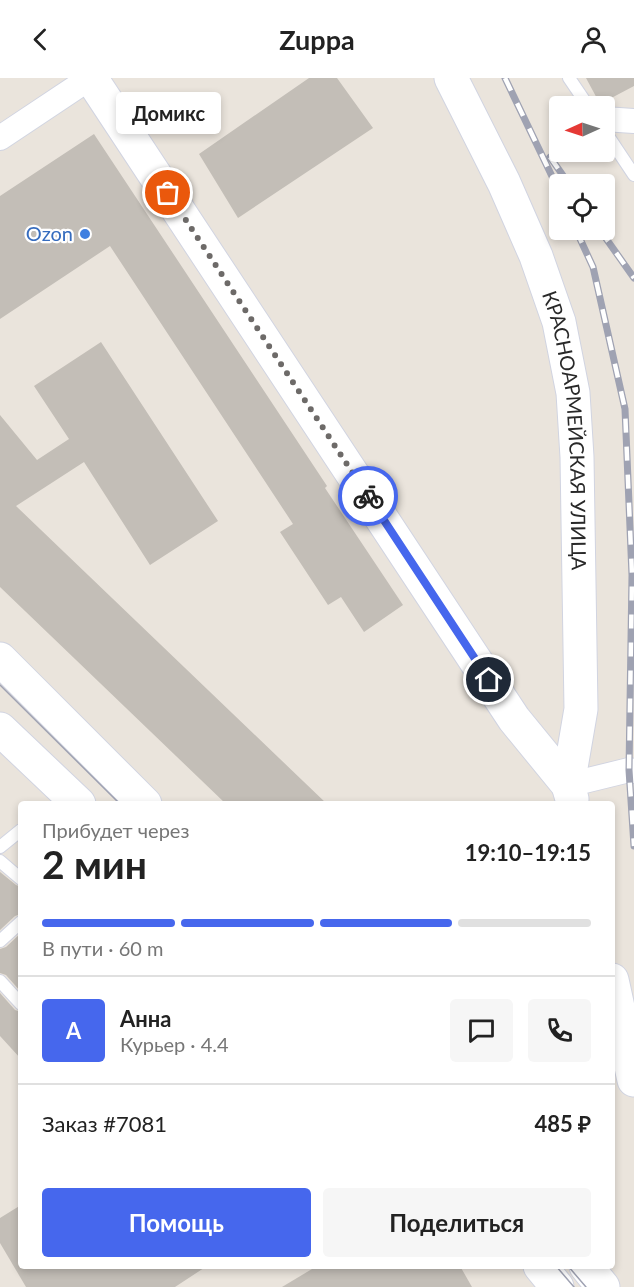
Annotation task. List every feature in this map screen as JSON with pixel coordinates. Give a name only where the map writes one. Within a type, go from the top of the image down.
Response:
[{"type":"main road","points":[[91,78],[514,719],[571,794]]},
{"type":"main road","name":"КРАСНОАРМЕЙСКАЯ УЛИЦА","points":[[451,78],[504,183],[536,256],[559,322],[573,393],[577,457],[581,709],[571,794]]},
{"type":"main road","points":[[0,659],[142,801]]},
{"type":"main road","points":[[0,729],[68,798]]},
{"type":"main road","points":[[615,994],[634,1080]]},
{"type":"main road","points":[[542,1269],[557,1287]]},
{"type":"main road","points":[[588,1269],[603,1287]]},
{"type":"street","points":[[0,138],[91,78]]},
{"type":"street","points":[[615,119],[634,120]]},
{"type":"street","points":[[571,794],[629,770],[634,771]]},
{"type":"lane","points":[[569,78],[581,96]]},
{"type":"lane","points":[[615,146],[634,174]]},
{"type":"lane","points":[[0,847],[18,832]]},
{"type":"lane","points":[[0,861],[18,876]]},
{"type":"lane","points":[[0,941],[18,925]]},
{"type":"lane","points":[[0,981],[18,1001]]},
{"type":"building","points":[[309,78],[337,78],[373,128],[238,218],[199,154]]},
{"type":"building","points":[[586,78],[634,78],[634,86],[615,96],[596,96]]},
{"type":"building","points":[[94,134],[403,605],[364,632],[341,597],[328,605],[280,532],[293,524],[110,246],[0,319],[0,196]]},
{"type":"building","points":[[101,342],[218,521],[150,565],[84,462],[16,506],[324,801],[223,801],[0,587],[0,415],[37,460],[69,439],[34,386]]},
{"type":"building","points":[[0,872],[18,886],[18,915],[0,930]]},
{"type":"building","points":[[18,936],[18,989],[6,975],[0,973],[0,949],[6,947]]},
{"type":"building","points":[[0,993],[18,1011],[18,1056],[0,1036]]},
{"type":"building","points":[[18,1207],[18,1269],[202,1269],[175,1287],[26,1287],[0,1243],[0,1218]]},
{"type":"building","points":[[312,1269],[462,1269],[472,1287],[282,1287]]},
{"type":"tram line","points":[[0,685],[117,801]]},
{"type":"tram line","points":[[559,1269],[574,1287]]},
{"type":"tram line","points":[[571,1269],[586,1287]]},
{"type":"railway","points":[[505,78],[551,174]]},
{"type":"railway","points":[[554,162],[562,174]]},
{"type":"railway","points":[[581,240],[593,267],[625,409],[632,575],[629,770],[634,846]]},
{"type":"railway","points":[[607,240],[634,278]]},
{"type":"way so far","points":[[168,193],[368,496]]},
{"type":"place","name":"Домикс","points":[[168,193]]},
{"type":"place","name":"Ozon","points":[[85,234]]},
{"type":"route","points":[[368,496],[489,680]]}]
